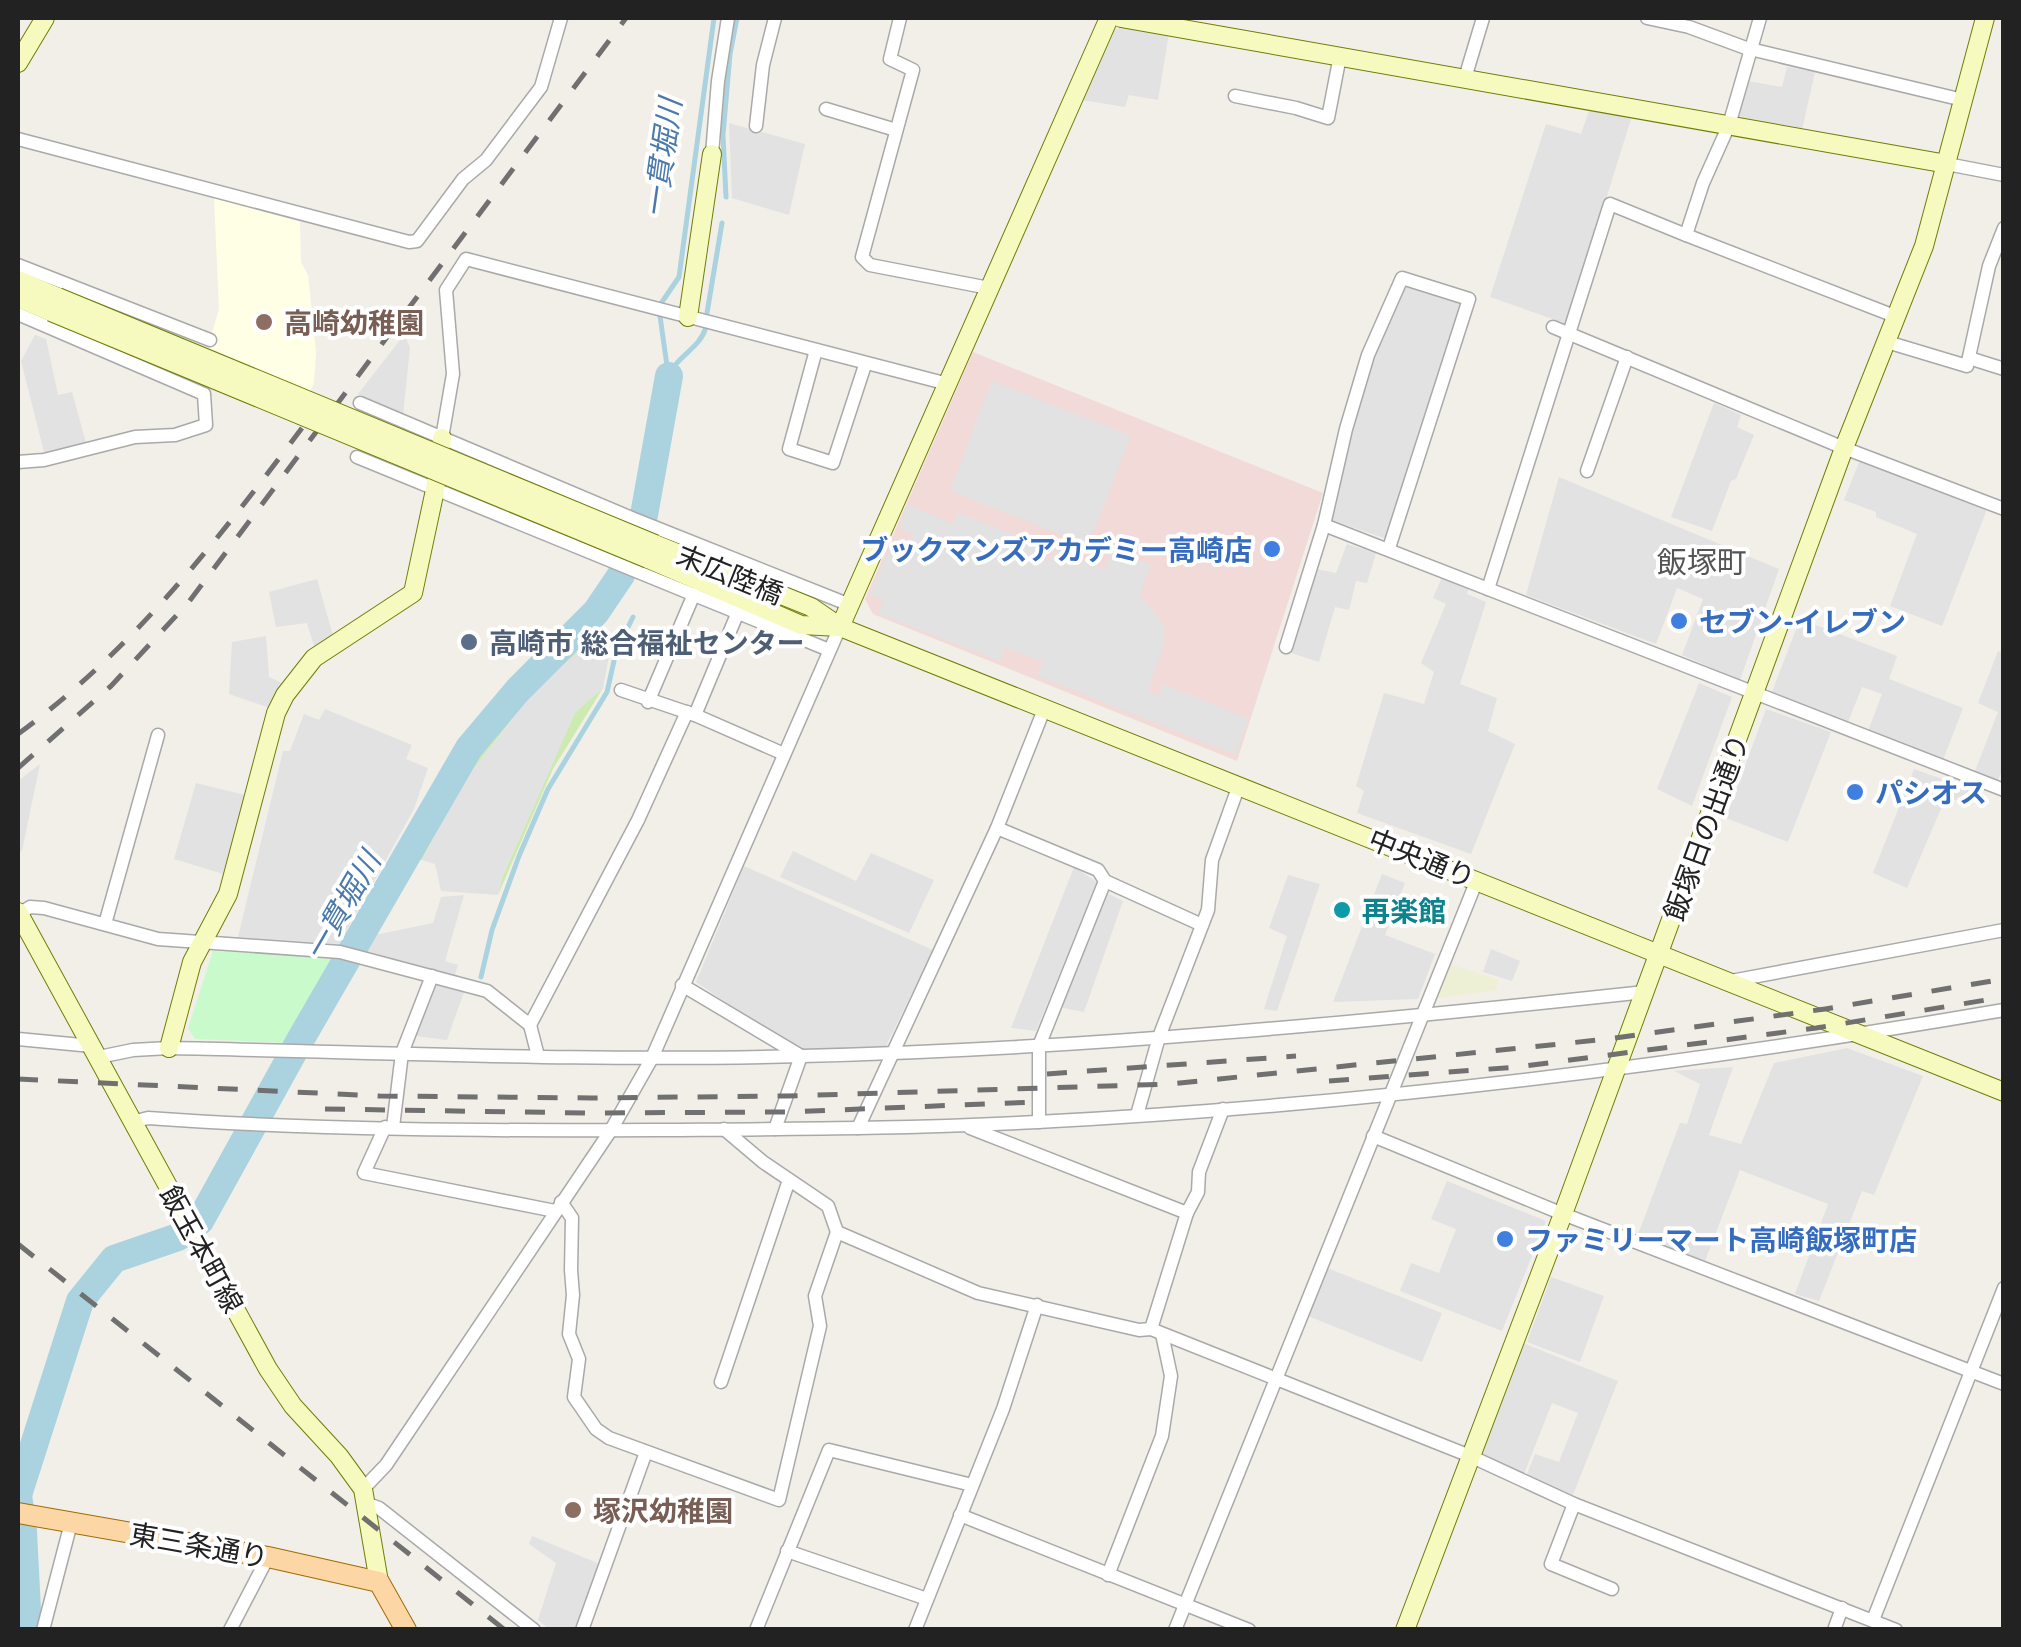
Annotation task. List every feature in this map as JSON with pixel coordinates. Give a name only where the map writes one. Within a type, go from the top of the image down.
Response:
[{"type":"main road","name":"東三条通り","points":[[24,1515],[268,1557],[379,1582]]},
{"type":"main road","points":[[379,1582],[406,1630]]},
{"type":"street","points":[[18,63],[45,18]]},
{"type":"street","points":[[18,138],[409,242],[418,241],[462,178],[486,160],[541,87],[561,18]]},
{"type":"street","points":[[688,318],[728,18]]},
{"type":"street","points":[[756,126],[762,65],[775,18]]},
{"type":"street","points":[[900,18],[890,59],[914,70],[862,257],[870,265],[989,288]]},
{"type":"street","points":[[534,1630],[364,1496],[611,1130],[652,1058],[1109,18]]},
{"type":"street","points":[[1121,18],[2004,176]]},
{"type":"street","points":[[1465,78],[1483,18]]},
{"type":"street","points":[[1647,18],[1750,50],[1962,100]]},
{"type":"street","points":[[1686,236],[1702,184],[1730,126],[1760,18]]},
{"type":"street","name":"飯塚日の出通り","points":[[1405,1630],[1563,1214],[1844,448],[1924,246],[1985,18]]},
{"type":"street","points":[[1234,96],[1328,118],[1340,56]]},
{"type":"street","points":[[826,110],[896,130]]},
{"type":"street","points":[[1488,589],[1610,204],[1896,317]]},
{"type":"street","points":[[1886,342],[1968,366],[1989,266],[2004,228]]},
{"type":"street","points":[[168,1048],[200,944],[228,894],[284,695],[314,658],[413,593],[435,490],[453,374],[446,290],[466,259],[948,384]]},
{"type":"street","points":[[18,265],[59,306],[204,394],[206,426],[175,435],[135,436],[44,460],[18,462]]},
{"type":"street","points":[[1989,266],[2004,269]]},
{"type":"street","points":[[1286,647],[1324,525],[1368,355],[1402,278],[1469,299],[1389,548]]},
{"type":"street","name":"末広陸橋","points":[[18,280],[59,306],[646,549],[812,607],[840,627]]},
{"type":"street","name":"末広陸橋","points":[[18,298],[59,306]]},
{"type":"street","points":[[18,314],[59,306],[210,340]]},
{"type":"street","points":[[1553,327],[1844,448],[2004,508]]},
{"type":"street","points":[[816,350],[789,449],[834,462],[865,365]]},
{"type":"street","points":[[1586,470],[1627,357]]},
{"type":"street","points":[[1969,358],[2004,369]]},
{"type":"street","points":[[360,403],[634,519],[646,549],[694,594],[829,650]]},
{"type":"street","points":[[357,458],[619,563],[646,549],[850,605]]},
{"type":"street","points":[[1324,525],[2004,790]]},
{"type":"street","points":[[648,702],[694,594]]},
{"type":"street","points":[[530,1025],[638,820],[738,612]]},
{"type":"street","name":"中央通り","points":[[840,627],[2004,1092]]},
{"type":"street","points":[[621,690],[691,714],[784,754]]},
{"type":"street","points":[[858,1128],[997,828],[1045,708]]},
{"type":"street","points":[[105,924],[158,735]]},
{"type":"street","points":[[1137,1115],[1160,1037],[1208,910],[1212,860],[1239,785]]},
{"type":"street","points":[[997,828],[1098,870],[1105,880],[1202,924]]},
{"type":"street","points":[[1039,1122],[1038,1046],[1105,880]]},
{"type":"street","points":[[1175,1630],[1476,880]]},
{"type":"street","points":[[18,913],[30,906],[44,908],[158,939],[340,952],[432,976],[487,992],[530,1025],[538,1056]]},
{"type":"street","name":"飯玉本町線","points":[[18,913],[281,1390],[339,1456],[364,1496],[379,1582]]},
{"type":"street","points":[[1728,982],[2004,930]]},
{"type":"street","points":[[432,976],[402,1053],[389,1127],[364,1173],[558,1207],[572,1218],[569,1334],[578,1359],[574,1398],[596,1430],[804,1510]]},
{"type":"street","points":[[682,985],[801,1056]]},
{"type":"street","points":[[18,1039],[96,1051],[168,1048],[652,1058],[801,1056],[1160,1037],[1423,1016],[1645,992]]},
{"type":"street","points":[[132,1122],[148,1118],[389,1127],[724,1130],[1039,1122],[1222,1109],[1616,1070],[2004,1010]]},
{"type":"street","points":[[775,1129],[801,1056]]},
{"type":"street","points":[[1108,1575],[1162,1436],[1171,1376],[1156,1332],[1187,1213],[1198,1192],[1200,1172],[1222,1109]]},
{"type":"street","points":[[962,1125],[1187,1213]]},
{"type":"street","points":[[724,1130],[828,1206],[838,1232],[816,1296],[820,1326],[778,1500]]},
{"type":"street","points":[[1373,1136],[1563,1214],[2004,1384]]},
{"type":"street","points":[[720,1382],[789,1180]]},
{"type":"street","points":[[838,1232],[978,1293],[1156,1332],[1470,1456],[1574,1504],[1896,1630]]},
{"type":"street","points":[[1873,1620],[2004,1288]]},
{"type":"street","points":[[915,1630],[1003,1409],[1037,1305]]},
{"type":"street","points":[[756,1630],[830,1450],[972,1485]]},
{"type":"street","points":[[582,1630],[646,1452]]},
{"type":"street","points":[[1574,1504],[1551,1564],[1612,1589]]},
{"type":"street","points":[[960,1515],[1250,1630]]},
{"type":"street","points":[[43,1630],[71,1523]]},
{"type":"street","points":[[787,1551],[927,1599]]},
{"type":"street","points":[[230,1630],[268,1557]]},
{"type":"street","points":[[1834,1630],[1842,1608]]},
{"type":"shaded area","points":[[1126,25],[1169,33],[1158,100],[1129,95],[1125,107],[1082,100],[1110,32]]},
{"type":"shaded area","points":[[1787,67],[1815,72],[1802,130],[1736,118],[1749,81],[1782,87]]},
{"type":"shaded area","points":[[1590,108],[1631,119],[1567,324],[1490,297],[1546,124],[1581,134]]},
{"type":"shaded area","points":[[729,123],[805,144],[789,215],[732,198]]},
{"type":"shaded area","name":"高崎幼稚園","points":[[214,198],[300,222],[301,262],[308,275],[316,352],[314,383],[295,424],[169,372],[185,335],[209,343],[219,309]]},
{"type":"shaded area","points":[[1404,284],[1462,302],[1387,539],[1331,520],[1372,356]]},
{"type":"shaded area","points":[[35,335],[46,339],[58,395],[72,392],[86,443],[45,456],[21,361]]},
{"type":"shaded area","points":[[404,335],[410,347],[403,416],[358,394]]},
{"type":"shaded area","points":[[973,352],[1323,493],[1237,761],[873,614],[865,599]]},
{"type":"shaded area","points":[[992,381],[1131,436],[1088,545],[950,491]]},
{"type":"shaded area","points":[[1714,403],[1741,415],[1737,427],[1754,435],[1712,531],[1671,517]]},
{"type":"shaded area","points":[[1860,460],[1987,509],[1942,626],[1890,606],[1917,534],[1844,500]]},
{"type":"shaded area","points":[[1559,477],[1779,569],[1740,680],[1682,655],[1703,599],[1677,588],[1656,644],[1526,595]]},
{"type":"shaded area","points":[[908,505],[953,524],[959,513],[1039,545],[1035,556],[1049,562],[1055,550],[1104,569],[1112,550],[1150,565],[1140,596],[1164,630],[1163,648],[1148,691],[1159,696],[1163,684],[1248,719],[1236,755],[1038,676],[1043,662],[1005,648],[1000,661],[879,614],[883,600],[870,595],[892,542],[908,547],[913,534],[899,528]]},
{"type":"shaded area","points":[[1347,544],[1376,553],[1367,583],[1356,581],[1349,610],[1335,607],[1319,662],[1291,653],[1316,569],[1336,573]]},
{"type":"shaded area","points":[[1442,577],[1469,587],[1467,594],[1486,602],[1460,684],[1497,698],[1488,731],[1515,744],[1471,854],[1357,813],[1364,791],[1356,786],[1384,693],[1424,704],[1434,672],[1421,663],[1446,604],[1433,598]]},
{"type":"shaded area","points":[[317,579],[333,636],[314,646],[307,623],[276,627],[269,592]]},
{"type":"shaded area","points":[[1800,619],[1897,656],[1889,679],[1963,708],[1943,760],[1868,731],[1882,694],[1862,687],[1848,722],[1772,692]]},
{"type":"shaded area","points":[[613,635],[603,688],[575,713],[498,895],[441,891],[435,864],[422,860],[458,789],[533,692],[595,637]]},
{"type":"shaded area","points":[[266,636],[269,677],[284,684],[270,708],[229,694],[232,642]]},
{"type":"shaded area","points":[[1998,651],[2004,653],[2004,767],[1998,780],[1975,771],[1998,712],[1978,703]]},
{"type":"shaded area","points":[[1699,683],[1732,697],[1692,806],[1657,789]]},
{"type":"shaded area","points":[[325,709],[412,745],[406,759],[428,768],[414,809],[339,944],[238,937],[283,751],[290,751],[304,714],[319,720]]},
{"type":"shaded area","points":[[1766,709],[1831,732],[1788,842],[1726,818]]},
{"type":"shaded area","points":[[40,764],[22,851],[18,853],[18,781]]},
{"type":"shaded area","points":[[1914,769],[1978,792],[1972,805],[1946,797],[1907,888],[1873,873]]},
{"type":"shaded area","points":[[196,783],[245,795],[223,874],[174,859]]},
{"type":"shaded area","points":[[793,851],[856,881],[871,853],[934,880],[909,933],[780,877]]},
{"type":"shaded area","points":[[744,866],[933,950],[886,1046],[796,1050],[696,982]]},
{"type":"shaded area","points":[[1074,867],[1097,882],[1036,1031],[1011,1028]]},
{"type":"shaded area","points":[[1382,874],[1405,883],[1385,935],[1435,954],[1418,999],[1333,1002]]},
{"type":"shaded area","points":[[1288,875],[1320,884],[1277,1011],[1264,1009],[1287,936],[1269,928]]},
{"type":"shaded area","points":[[1105,892],[1123,901],[1084,1012],[1059,1007]]},
{"type":"shaded area","points":[[464,895],[445,961],[458,965],[454,978],[359,952],[370,936],[433,923],[441,897]]},
{"type":"shaded area","points":[[1491,949],[1520,961],[1512,981],[1483,972]]},
{"type":"shaded area","points":[[1449,964],[1499,980],[1495,991],[1436,998]]},
{"type":"shaded area","points":[[435,983],[464,992],[447,1040],[415,1036]]},
{"type":"shaded area","points":[[1847,1048],[1923,1076],[1874,1195],[1862,1191],[1819,1301],[1795,1294],[1828,1204],[1740,1170],[1705,1261],[1637,1237],[1680,1123],[1687,1124],[1700,1084],[1674,1071],[1733,1067],[1709,1135],[1741,1144],[1774,1063]]},
{"type":"shaded area","points":[[1447,1181],[1546,1221],[1502,1331],[1400,1291],[1411,1263],[1439,1273],[1456,1229],[1431,1219]]},
{"type":"shaded area","points":[[1327,1268],[1442,1313],[1422,1362],[1308,1316]]},
{"type":"shaded area","points":[[1551,1277],[1604,1296],[1580,1362],[1527,1342]]},
{"type":"shaded area","points":[[1520,1342],[1618,1381],[1573,1495],[1526,1476],[1535,1454],[1559,1462],[1578,1413],[1552,1403],[1524,1474],[1476,1455]]},
{"type":"shaded area","points":[[532,1536],[600,1564],[578,1629],[549,1629],[538,1620],[556,1563],[529,1544]]},
{"type":"green space","points":[[591,634],[595,637],[533,692],[458,789],[422,860],[409,857],[473,752],[537,680]]},
{"type":"green space","points":[[603,688],[553,769],[498,895],[575,712]]},
{"type":"green space","points":[[213,951],[330,957],[334,961],[288,1043],[195,1039],[188,1028]]},
{"type":"waterway","name":"一貫堀川","points":[[662,302],[679,277],[714,18]]},
{"type":"waterway","points":[[726,197],[723,135],[737,18]]},
{"type":"waterway","points":[[707,313],[722,223]]},
{"type":"waterway","name":"一貫堀川","points":[[660,316],[668,373]]},
{"type":"waterway","points":[[669,376],[706,327]]},
{"type":"waterway","name":"一貫堀川","points":[[18,1495],[80,1301],[114,1259],[178,1237],[200,1221],[469,748],[518,690],[596,612],[621,575],[644,515],[669,376]]},
{"type":"waterway","points":[[481,977],[492,930],[519,856],[548,789],[607,692],[616,652],[633,617]]},
{"type":"waterway","name":"一貫堀川","points":[[18,1495],[28,1630]]},
{"type":"railway","points":[[18,768],[111,686],[188,603],[626,18]]},
{"type":"railway","points":[[18,734],[99,667],[136,630],[238,512],[302,428]]},
{"type":"railway","points":[[18,1079],[380,1096],[591,1098],[1170,1084],[1608,1039],[2004,979]]},
{"type":"railway","points":[[1329,1081],[1517,1067],[1816,1028],[2004,997]]},
{"type":"railway","points":[[1047,1074],[1296,1056]]},
{"type":"railway","points":[[325,1109],[786,1112],[1035,1102]]},
{"type":"railway","points":[[18,1244],[505,1630]]},
{"type":"place","name":"高崎幼稚園","points":[[264,322]]},
{"type":"place","name":"ブックマンズアカデミー高崎店","points":[[1272,549]]},
{"type":"place","name":"セブン-イレブン","points":[[1679,621]]},
{"type":"place","name":"高崎市 総合福祉センター","points":[[469,642]]},
{"type":"place","name":"パシオス","points":[[1855,792]]},
{"type":"place","name":"再楽館","points":[[1342,910]]},
{"type":"place","name":"ファミリーマート高崎飯塚町店","points":[[1505,1239]]},
{"type":"place","name":"塚沢幼稚園","points":[[573,1510]]},
{"type":"district","name":"飯塚町","points":[[1702,562]]}]
